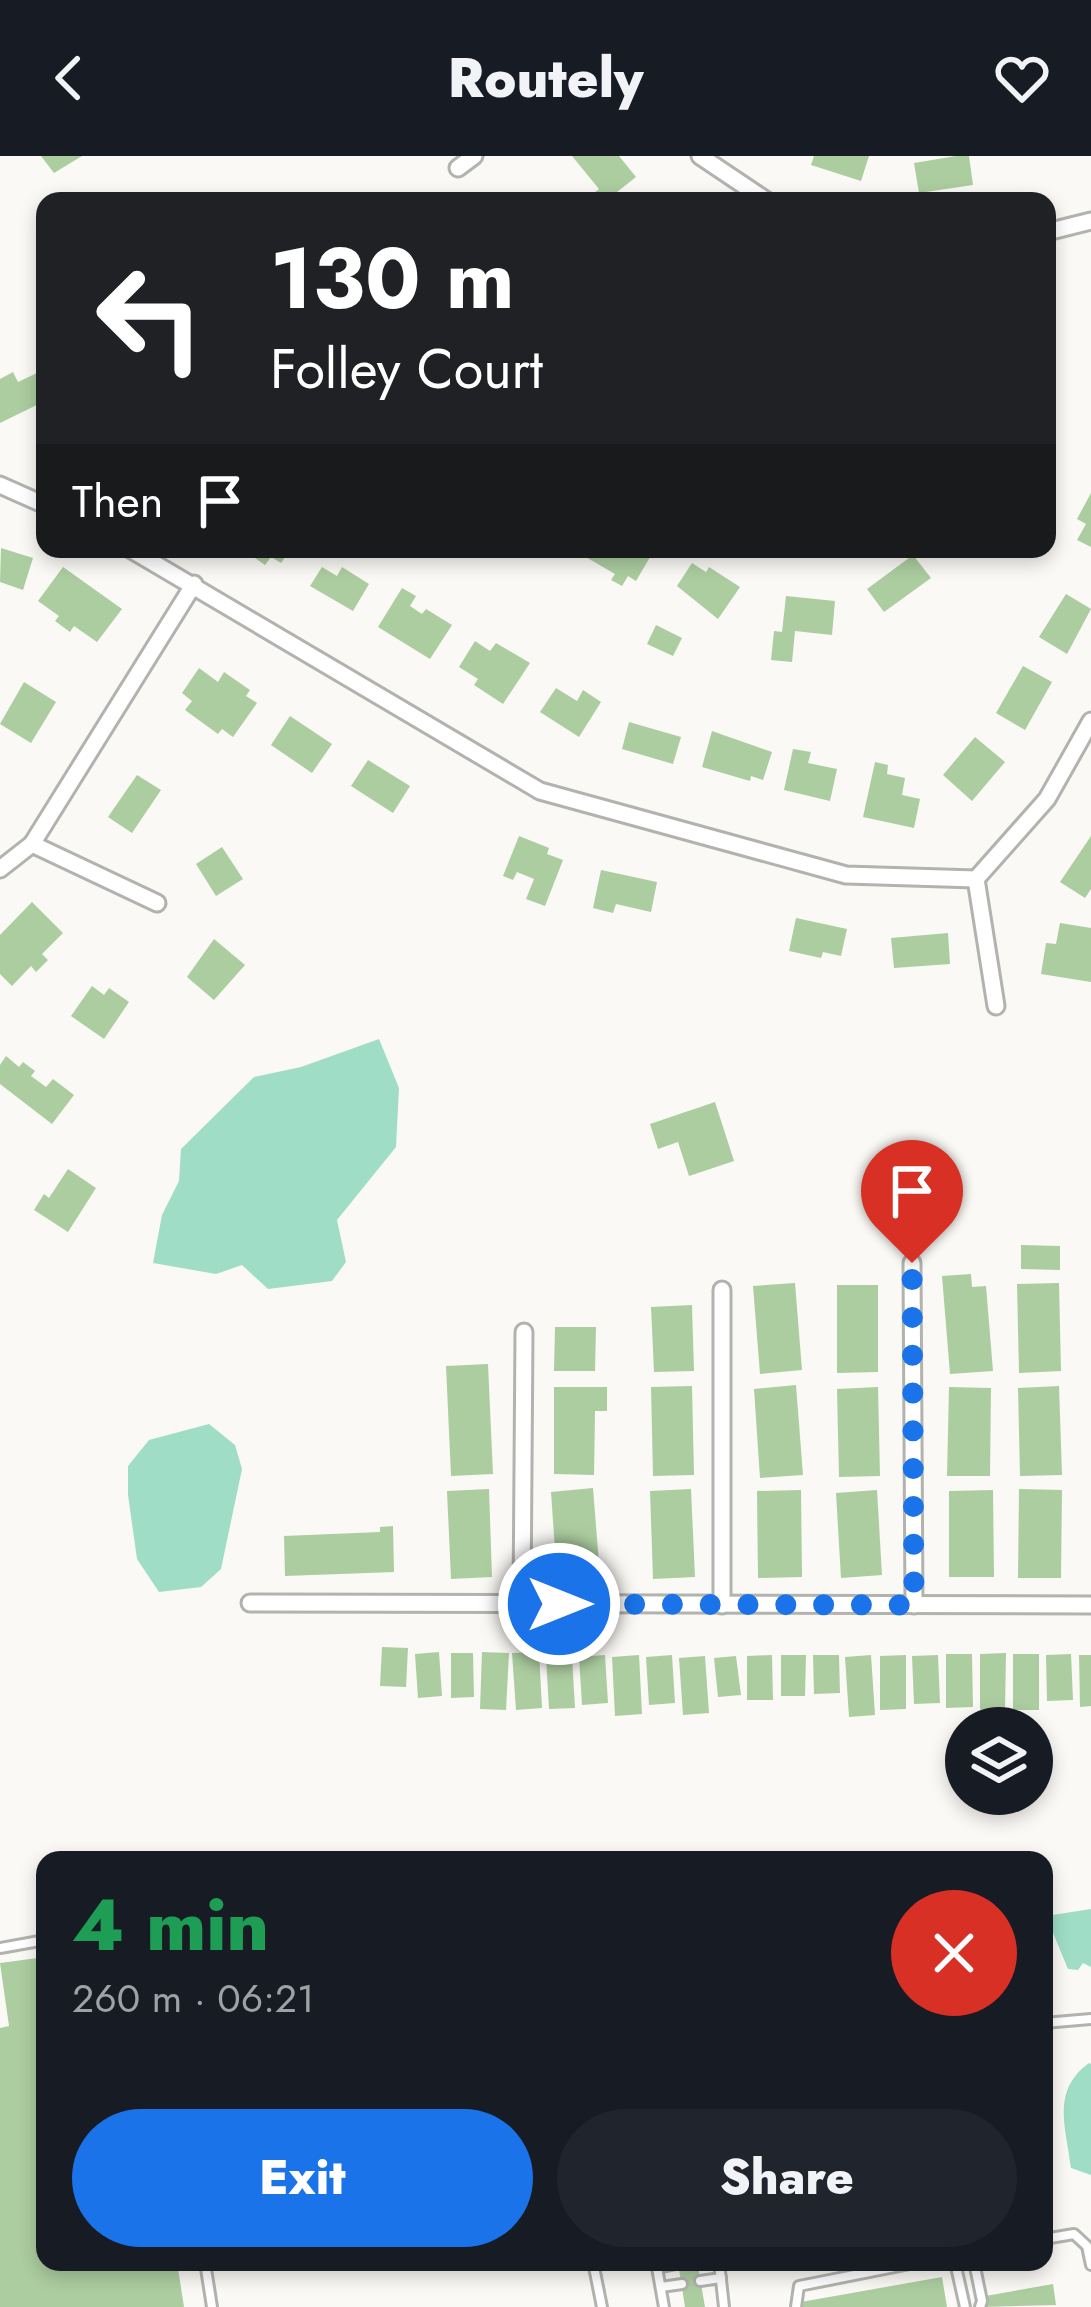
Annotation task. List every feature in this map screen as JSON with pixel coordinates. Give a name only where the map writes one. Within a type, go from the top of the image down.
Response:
[{"type":"street","points":[[458,168],[475,156]]},
{"type":"street","points":[[700,156],[754,192]]},
{"type":"street","points":[[1056,230],[1091,221]]},
{"type":"street","points":[[0,485],[36,501]]},
{"type":"street","points":[[146,558],[541,791],[846,875],[976,879]]},
{"type":"street","points":[[0,869],[32,844],[194,584]]},
{"type":"street","points":[[976,879],[1047,799],[1091,721]]},
{"type":"street","points":[[32,844],[157,903]]},
{"type":"street","points":[[976,879],[996,1006]]},
{"type":"street","points":[[912,1263],[914,1605]]},
{"type":"street","points":[[722,1290],[722,1605]]},
{"type":"street","points":[[523,1604],[524,1332]]},
{"type":"street","points":[[250,1603],[1091,1605]]},
{"type":"lane","points":[[0,1948],[36,1942]]},
{"type":"lane","points":[[1053,2023],[1091,2019]]},
{"type":"lane","points":[[1053,2237],[1073,2234],[1087,2246],[1091,2265]]},
{"type":"lane","points":[[206,2271],[212,2307]]},
{"type":"lane","points":[[595,2271],[602,2307]]},
{"type":"lane","points":[[658,2271],[664,2307]]},
{"type":"lane","points":[[720,2271],[724,2307]]},
{"type":"lane","points":[[796,2307],[800,2287],[877,2271]]},
{"type":"lane","points":[[955,2271],[964,2307]]},
{"type":"lane","points":[[976,2271],[980,2307]]},
{"type":"lane","points":[[700,2281],[721,2278]]},
{"type":"lane","points":[[661,2287],[682,2284]]},
{"type":"shaded area","points":[[379,1039],[399,1088],[396,1147],[337,1220],[346,1262],[332,1281],[268,1289],[242,1265],[216,1274],[153,1263],[162,1215],[179,1181],[181,1149],[254,1077],[301,1067]]},
{"type":"shaded area","points":[[209,1424],[235,1445],[242,1469],[221,1569],[201,1587],[159,1592],[137,1559],[128,1466],[149,1440]]},
{"type":"shaded area","points":[[1091,1909],[1091,1967],[1083,1963],[1078,1970],[1068,1969],[1053,1933],[1053,1915]]},
{"type":"shaded area","points":[[1089,2063],[1091,2175],[1071,2168],[1064,2124],[1069,2085]]},
{"type":"building","points":[[41,156],[82,156],[54,173]]},
{"type":"building","points":[[572,156],[619,156],[636,177],[617,192],[595,192],[599,189]]},
{"type":"building","points":[[814,156],[869,156],[861,181],[811,165]]},
{"type":"building","points":[[969,156],[973,185],[919,192],[914,163]]},
{"type":"building","points":[[13,372],[18,382],[36,373],[36,405],[0,423],[0,379]]},
{"type":"building","points":[[1091,493],[1091,547],[1077,540],[1086,524],[1077,519]]},
{"type":"building","points":[[1,548],[33,558],[23,590],[0,582]]},
{"type":"building","points":[[587,558],[649,558],[636,581],[628,576],[622,586],[611,580],[615,574]]},
{"type":"building","points":[[909,558],[915,558],[931,578],[884,612],[867,589]]},
{"type":"building","points":[[692,563],[706,572],[709,567],[740,587],[718,619],[677,586]]},
{"type":"building","points":[[63,567],[122,609],[97,642],[74,626],[70,632],[55,621],[59,616],[38,601]]},
{"type":"building","points":[[322,567],[337,576],[342,567],[369,584],[353,611],[310,586]]},
{"type":"building","points":[[402,588],[416,596],[410,606],[422,614],[426,609],[452,625],[430,659],[378,627]]},
{"type":"building","points":[[1066,594],[1091,609],[1067,654],[1039,637]]},
{"type":"building","points":[[786,596],[835,601],[832,635],[795,631],[792,662],[771,660],[774,631],[782,632]]},
{"type":"building","points":[[656,625],[682,638],[673,656],[647,644]]},
{"type":"building","points":[[475,641],[490,651],[496,643],[530,663],[503,704],[474,685],[478,679],[459,667]]},
{"type":"building","points":[[1023,666],[1052,682],[1025,730],[996,713]]},
{"type":"building","points":[[199,668],[218,682],[224,672],[250,690],[246,696],[257,703],[233,737],[222,729],[218,734],[185,710],[192,701],[182,693]]},
{"type":"building","points":[[24,682],[56,702],[31,743],[0,724]]},
{"type":"building","points":[[556,688],[577,701],[583,690],[601,702],[579,737],[540,712]]},
{"type":"building","points":[[290,716],[332,744],[312,773],[271,745]]},
{"type":"building","points":[[629,722],[681,737],[673,764],[622,749]]},
{"type":"building","points":[[712,731],[772,752],[763,780],[751,776],[750,781],[702,767]]},
{"type":"building","points":[[975,737],[1005,762],[972,801],[943,775]]},
{"type":"building","points":[[793,749],[811,752],[808,763],[837,769],[830,801],[784,790]]},
{"type":"building","points":[[368,760],[410,786],[393,813],[351,786]]},
{"type":"building","points":[[875,762],[888,765],[887,774],[905,778],[902,795],[920,799],[914,828],[863,817]]},
{"type":"building","points":[[137,775],[161,790],[132,833],[108,817]]},
{"type":"building","points":[[519,836],[549,848],[547,854],[563,860],[545,906],[526,899],[534,879],[517,872],[513,880],[503,876]]},
{"type":"building","points":[[1091,836],[1091,889],[1085,898],[1060,882]]},
{"type":"building","points":[[222,847],[243,879],[216,896],[196,864]]},
{"type":"building","points":[[601,870],[657,882],[651,912],[616,904],[613,913],[593,908]]},
{"type":"building","points":[[32,902],[63,933],[42,954],[48,960],[36,972],[31,966],[12,986],[0,974],[0,935]]},
{"type":"building","points":[[796,918],[847,929],[841,956],[823,952],[821,958],[789,951]]},
{"type":"building","points":[[1060,923],[1091,928],[1091,982],[1041,974],[1046,943],[1056,944]]},
{"type":"building","points":[[948,933],[950,964],[894,968],[891,938]]},
{"type":"building","points":[[214,939],[245,965],[214,1000],[187,977]]},
{"type":"building","points":[[92,986],[104,995],[109,988],[129,1002],[104,1039],[71,1016]]},
{"type":"building","points":[[6,1056],[19,1067],[23,1062],[35,1071],[31,1076],[46,1087],[53,1079],[74,1095],[52,1124],[0,1084],[0,1065]]},
{"type":"building","points":[[715,1102],[734,1161],[689,1176],[678,1142],[658,1149],[650,1124]]},
{"type":"building","points":[[68,1169],[96,1188],[68,1232],[34,1210],[44,1194],[49,1198]]},
{"type":"building","points":[[1021,1245],[1060,1246],[1060,1270],[1021,1269]]},
{"type":"building","points":[[971,1274],[972,1287],[986,1286],[993,1371],[950,1374],[942,1276]]},
{"type":"building","points":[[795,1283],[802,1370],[760,1374],[753,1286]]},
{"type":"building","points":[[1059,1283],[1061,1371],[1019,1373],[1017,1284]]},
{"type":"building","points":[[837,1285],[878,1285],[878,1372],[837,1373]]},
{"type":"building","points":[[692,1305],[694,1371],[654,1372],[651,1307]]},
{"type":"building","points":[[555,1327],[596,1327],[595,1371],[554,1371]]},
{"type":"building","points":[[488,1364],[493,1474],[451,1476],[446,1366]]},
{"type":"building","points":[[796,1385],[803,1475],[760,1478],[754,1389]]},
{"type":"building","points":[[692,1386],[694,1475],[653,1476],[651,1387]]},
{"type":"building","points":[[1059,1386],[1062,1475],[1020,1476],[1018,1388]]},
{"type":"building","points":[[554,1387],[607,1387],[607,1411],[595,1411],[594,1475],[554,1474]]},
{"type":"building","points":[[878,1387],[880,1476],[839,1477],[837,1389]]},
{"type":"building","points":[[949,1387],[991,1388],[990,1476],[947,1476]]},
{"type":"building","points":[[593,1488],[600,1576],[557,1579],[551,1492]]},
{"type":"building","points":[[489,1489],[492,1577],[451,1579],[447,1491]]},
{"type":"building","points":[[691,1489],[695,1577],[653,1579],[650,1491]]},
{"type":"building","points":[[1019,1489],[1062,1490],[1061,1578],[1018,1578]]},
{"type":"building","points":[[801,1490],[802,1577],[758,1578],[757,1491]]},
{"type":"building","points":[[877,1490],[882,1575],[841,1578],[836,1493]]},
{"type":"building","points":[[993,1490],[994,1577],[949,1577],[949,1491]]},
{"type":"building","points":[[393,1526],[394,1572],[285,1576],[284,1536],[380,1532],[380,1527]]},
{"type":"building","points":[[382,1647],[408,1648],[406,1687],[380,1686]]},
{"type":"building","points":[[439,1652],[442,1696],[418,1698],[415,1654]]},
{"type":"building","points":[[482,1652],[509,1653],[506,1710],[480,1709]]},
{"type":"building","points":[[539,1652],[542,1708],[516,1710],[512,1653]]},
{"type":"building","points":[[451,1653],[473,1653],[474,1697],[451,1698]]},
{"type":"building","points":[[1006,1653],[1005,1707],[980,1707],[980,1654]]},
{"type":"building","points":[[946,1654],[972,1654],[973,1707],[946,1707]]},
{"type":"building","points":[[1013,1654],[1039,1654],[1039,1707],[1013,1707]]},
{"type":"building","points":[[1071,1654],[1073,1700],[1047,1701],[1046,1655]]},
{"type":"building","points":[[605,1655],[608,1703],[582,1705],[579,1657]]},
{"type":"building","points":[[639,1655],[642,1714],[615,1716],[612,1657]]},
{"type":"building","points":[[672,1655],[675,1703],[649,1705],[646,1657]]},
{"type":"building","points":[[772,1655],[773,1700],[747,1700],[747,1656]]},
{"type":"building","points":[[781,1655],[806,1655],[805,1696],[781,1696]]},
{"type":"building","points":[[813,1655],[839,1655],[840,1693],[814,1694]]},
{"type":"building","points":[[871,1655],[875,1715],[849,1717],[845,1657]]},
{"type":"building","points":[[906,1655],[906,1709],[880,1710],[880,1656]]},
{"type":"building","points":[[938,1655],[940,1703],[914,1704],[912,1656]]},
{"type":"building","points":[[1079,1655],[1091,1655],[1091,1706],[1080,1707]]},
{"type":"building","points":[[572,1656],[575,1708],[549,1709],[546,1657]]},
{"type":"building","points":[[705,1656],[709,1713],[683,1715],[679,1658]]},
{"type":"building","points":[[736,1656],[741,1695],[718,1697],[714,1658]]},
{"type":"building","points":[[36,1958],[36,2271],[178,2271],[184,2307],[0,2307],[0,2028],[9,2026],[0,1963]]},
{"type":"building","points":[[679,2271],[699,2271],[705,2307],[685,2307]]},
{"type":"building","points":[[942,2277],[947,2307],[802,2307],[801,2302]]},
{"type":"building","points":[[1053,2284],[1056,2305],[982,2307],[980,2297]]},
{"type":"route","points":[[559,1604],[914,1605],[912,1263]]}]
